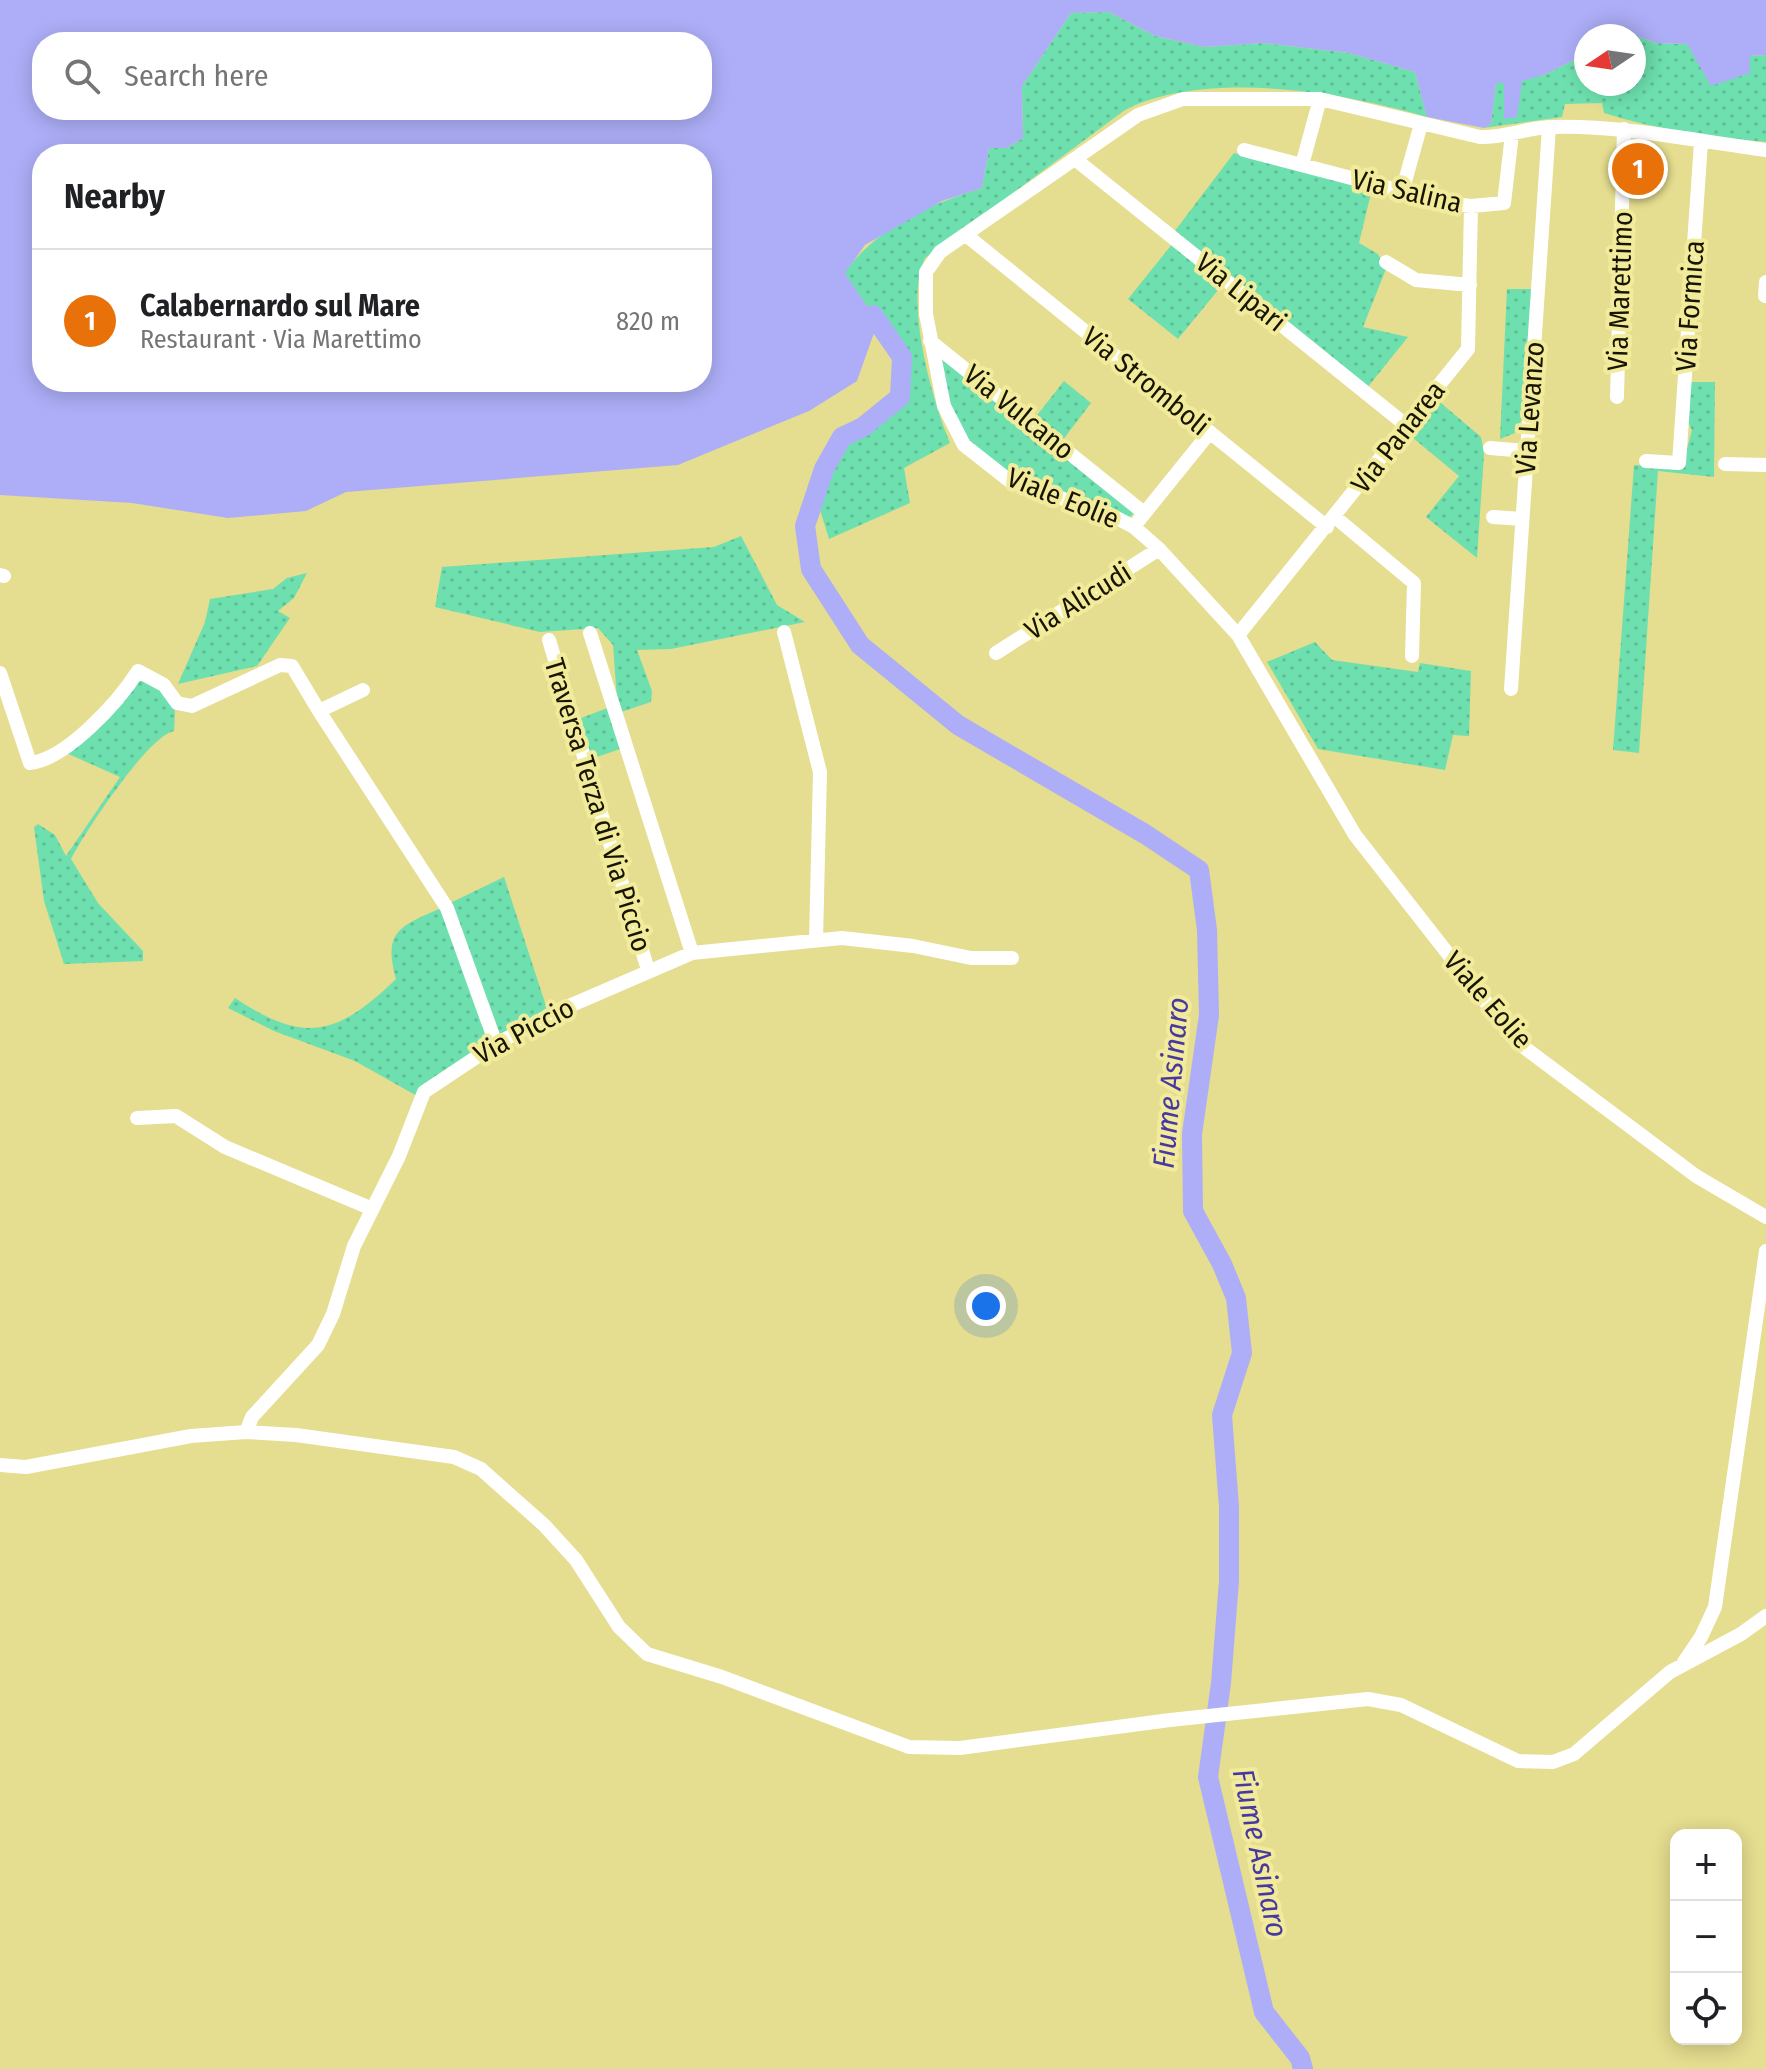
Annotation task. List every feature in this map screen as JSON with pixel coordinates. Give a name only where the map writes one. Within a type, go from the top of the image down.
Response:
[{"type":"street","name":"Viale Eolie","points":[[1766,150],[1701,146],[1624,133],[1549,127],[1480,137],[1320,99],[1205,98],[1167,103],[1138,115],[940,252],[926,272],[930,341],[951,425],[979,460],[1011,482],[1107,513],[1134,527],[1159,549],[1238,635],[1355,835],[1517,1042],[1696,1176],[1766,1217]]},
{"type":"street","points":[[1302,165],[1320,99]]},
{"type":"street","points":[[1402,192],[1421,124]]},
{"type":"street","name":"Via Levanzo","points":[[1511,689],[1549,127]]},
{"type":"street","name":"Via Marettimo","points":[[1617,397],[1624,133]]},
{"type":"street","name":"Via Salina","points":[[1244,150],[1402,192],[1471,206],[1504,203],[1512,134]]},
{"type":"street","name":"Via Formica","points":[[1646,461],[1679,463],[1701,146]]},
{"type":"street","name":"Via Lipari","points":[[1075,159],[1407,426]]},
{"type":"street","name":"Via Panarea","points":[[1238,635],[1468,349],[1471,206]]},
{"type":"street","name":"Via Stromboli","points":[[966,235],[1210,432],[1414,583],[1412,656]]},
{"type":"street","points":[[1386,262],[1416,280],[1470,285]]},
{"type":"street","name":"Via Vulcano","points":[[930,341],[1144,513]]},
{"type":"street","points":[[1134,527],[1210,432]]},
{"type":"street","points":[[1490,448],[1526,451]]},
{"type":"street","points":[[1725,464],[1766,465]]},
{"type":"street","points":[[1493,517],[1522,519]]},
{"type":"street","name":"Via Alicudi","points":[[996,653],[1159,549]]},
{"type":"street","points":[[784,632],[820,772],[816,940]]},
{"type":"street","points":[[590,633],[692,953]]},
{"type":"street","name":"Traversa Terza di Via Piccio","points":[[549,640],[648,970]]},
{"type":"street","points":[[0,673],[30,763],[41,761],[91,725],[125,692],[138,671],[164,685],[177,703],[192,706],[280,665],[292,666],[447,908],[496,1044]]},
{"type":"street","points":[[319,711],[363,690]]},
{"type":"street","name":"Via Piccio","points":[[246,1432],[252,1417],[318,1345],[333,1314],[340,1286],[370,1208],[399,1156],[424,1092],[496,1044],[648,970],[692,953],[816,940],[871,940],[971,958],[1012,958]]},
{"type":"street","points":[[137,1118],[176,1116],[225,1147],[370,1208]]},
{"type":"street","points":[[1684,1662],[1701,1637],[1715,1607],[1766,1251]]},
{"type":"street","points":[[0,1465],[26,1467],[191,1436],[246,1432],[418,1450],[469,1463],[544,1525],[576,1560],[619,1627],[647,1654],[722,1677],[909,1747],[960,1748],[1170,1720],[1368,1699],[1401,1705],[1505,1756],[1541,1764],[1574,1754],[1684,1662],[1741,1634],[1766,1616]]},
{"type":"green space","points":[[1109,12],[1155,36],[1204,47],[1264,43],[1349,53],[1415,72],[1427,117],[1316,93],[1234,88],[1195,90],[1158,98],[1125,110],[925,258],[919,277],[919,324],[929,377],[950,443],[904,468],[910,503],[829,539],[813,487],[825,452],[845,429],[880,409],[897,388],[894,354],[875,330],[873,315],[844,273],[888,230],[924,210],[982,188],[989,148],[1007,148],[1023,138],[1022,86],[1071,13]]},
{"type":"green space","points":[[1646,39],[1656,43],[1687,44],[1705,71],[1749,56],[1766,55],[1766,142],[1644,124],[1604,113],[1602,103],[1565,104],[1562,117],[1484,128],[1491,124],[1496,82],[1544,75],[1574,60],[1574,96],[1646,96]]},
{"type":"green space","points":[[1234,153],[1372,189],[1359,243],[1378,254],[1386,269],[1363,327],[1408,337],[1367,388],[1174,232]]},
{"type":"green space","points":[[1173,243],[1223,284],[1178,339],[1128,299]]},
{"type":"green space","points":[[1507,289],[1534,289],[1527,409],[1515,433],[1500,439]]},
{"type":"green space","points":[[938,354],[1132,508],[1133,514],[1129,518],[1045,492],[1004,473],[987,461],[972,447],[959,426]]},
{"type":"green space","points":[[1064,381],[1091,403],[1062,441],[1034,419]]},
{"type":"green space","points":[[1689,382],[1715,382],[1714,477],[1658,471],[1639,753],[1613,750],[1634,465],[1682,467],[1692,430],[1686,419]]},
{"type":"green space","points":[[1435,398],[1481,437],[1484,454],[1477,558],[1426,517],[1459,476],[1407,433]]},
{"type":"green space","points":[[741,536],[777,605],[805,622],[671,649],[637,650],[652,691],[651,702],[618,713],[613,645],[598,628],[540,632],[435,607],[442,567],[714,547]]},
{"type":"green space","points":[[307,573],[294,598],[278,611],[290,618],[257,666],[178,684],[205,622],[210,599],[273,589],[287,578]]},
{"type":"green space","points":[[1315,642],[1332,660],[1418,672],[1420,663],[1471,671],[1469,736],[1453,735],[1445,770],[1318,749],[1267,662]]},
{"type":"green space","points":[[141,676],[159,686],[175,711],[174,731],[149,749],[134,767],[89,828],[71,859],[98,903],[143,951],[143,961],[64,964],[44,901],[34,827],[38,824],[55,835],[66,856],[120,777],[64,752]]},
{"type":"green space","points":[[610,707],[623,748],[588,760],[576,720]]},
{"type":"green space","points":[[504,877],[548,1012],[501,1036],[495,1032],[448,904]]},
{"type":"green space","points":[[443,907],[489,1040],[482,1049],[478,1044],[471,1047],[475,1054],[417,1096],[355,1061],[274,1031],[228,1008],[235,998],[282,1023],[320,1027],[338,1022],[375,998],[396,979],[392,949],[399,931]]},
{"type":"water","points":[[0,0],[1766,0],[1766,55],[1750,56],[1750,73],[1711,86],[1687,44],[1656,43],[1646,39],[1646,24],[1574,24],[1574,60],[1544,75],[1522,81],[1517,117],[1504,119],[1504,83],[1496,83],[1491,124],[1484,128],[1427,117],[1415,72],[1349,53],[1264,43],[1204,47],[1155,36],[1109,12],[1071,13],[1022,86],[1023,138],[1007,148],[989,148],[982,188],[942,201],[865,245],[845,273],[873,315],[875,330],[857,381],[809,411],[678,465],[346,492],[306,511],[228,518],[132,503],[0,495]]},
{"type":"waterway","name":"Fiume Asinaro","points":[[873,315],[902,357],[900,397],[863,427],[842,437],[824,469],[805,526],[811,569],[860,645],[958,725],[1145,834],[1199,870],[1207,930],[1209,1015],[1192,1134],[1193,1211],[1222,1264],[1236,1298],[1242,1353],[1222,1415],[1229,1507],[1229,1581],[1221,1683],[1208,1777],[1264,2012],[1300,2058],[1303,2069]]},
{"type":"place","name":"Calabernardo sul Mare","points":[[1638,169]]}]
